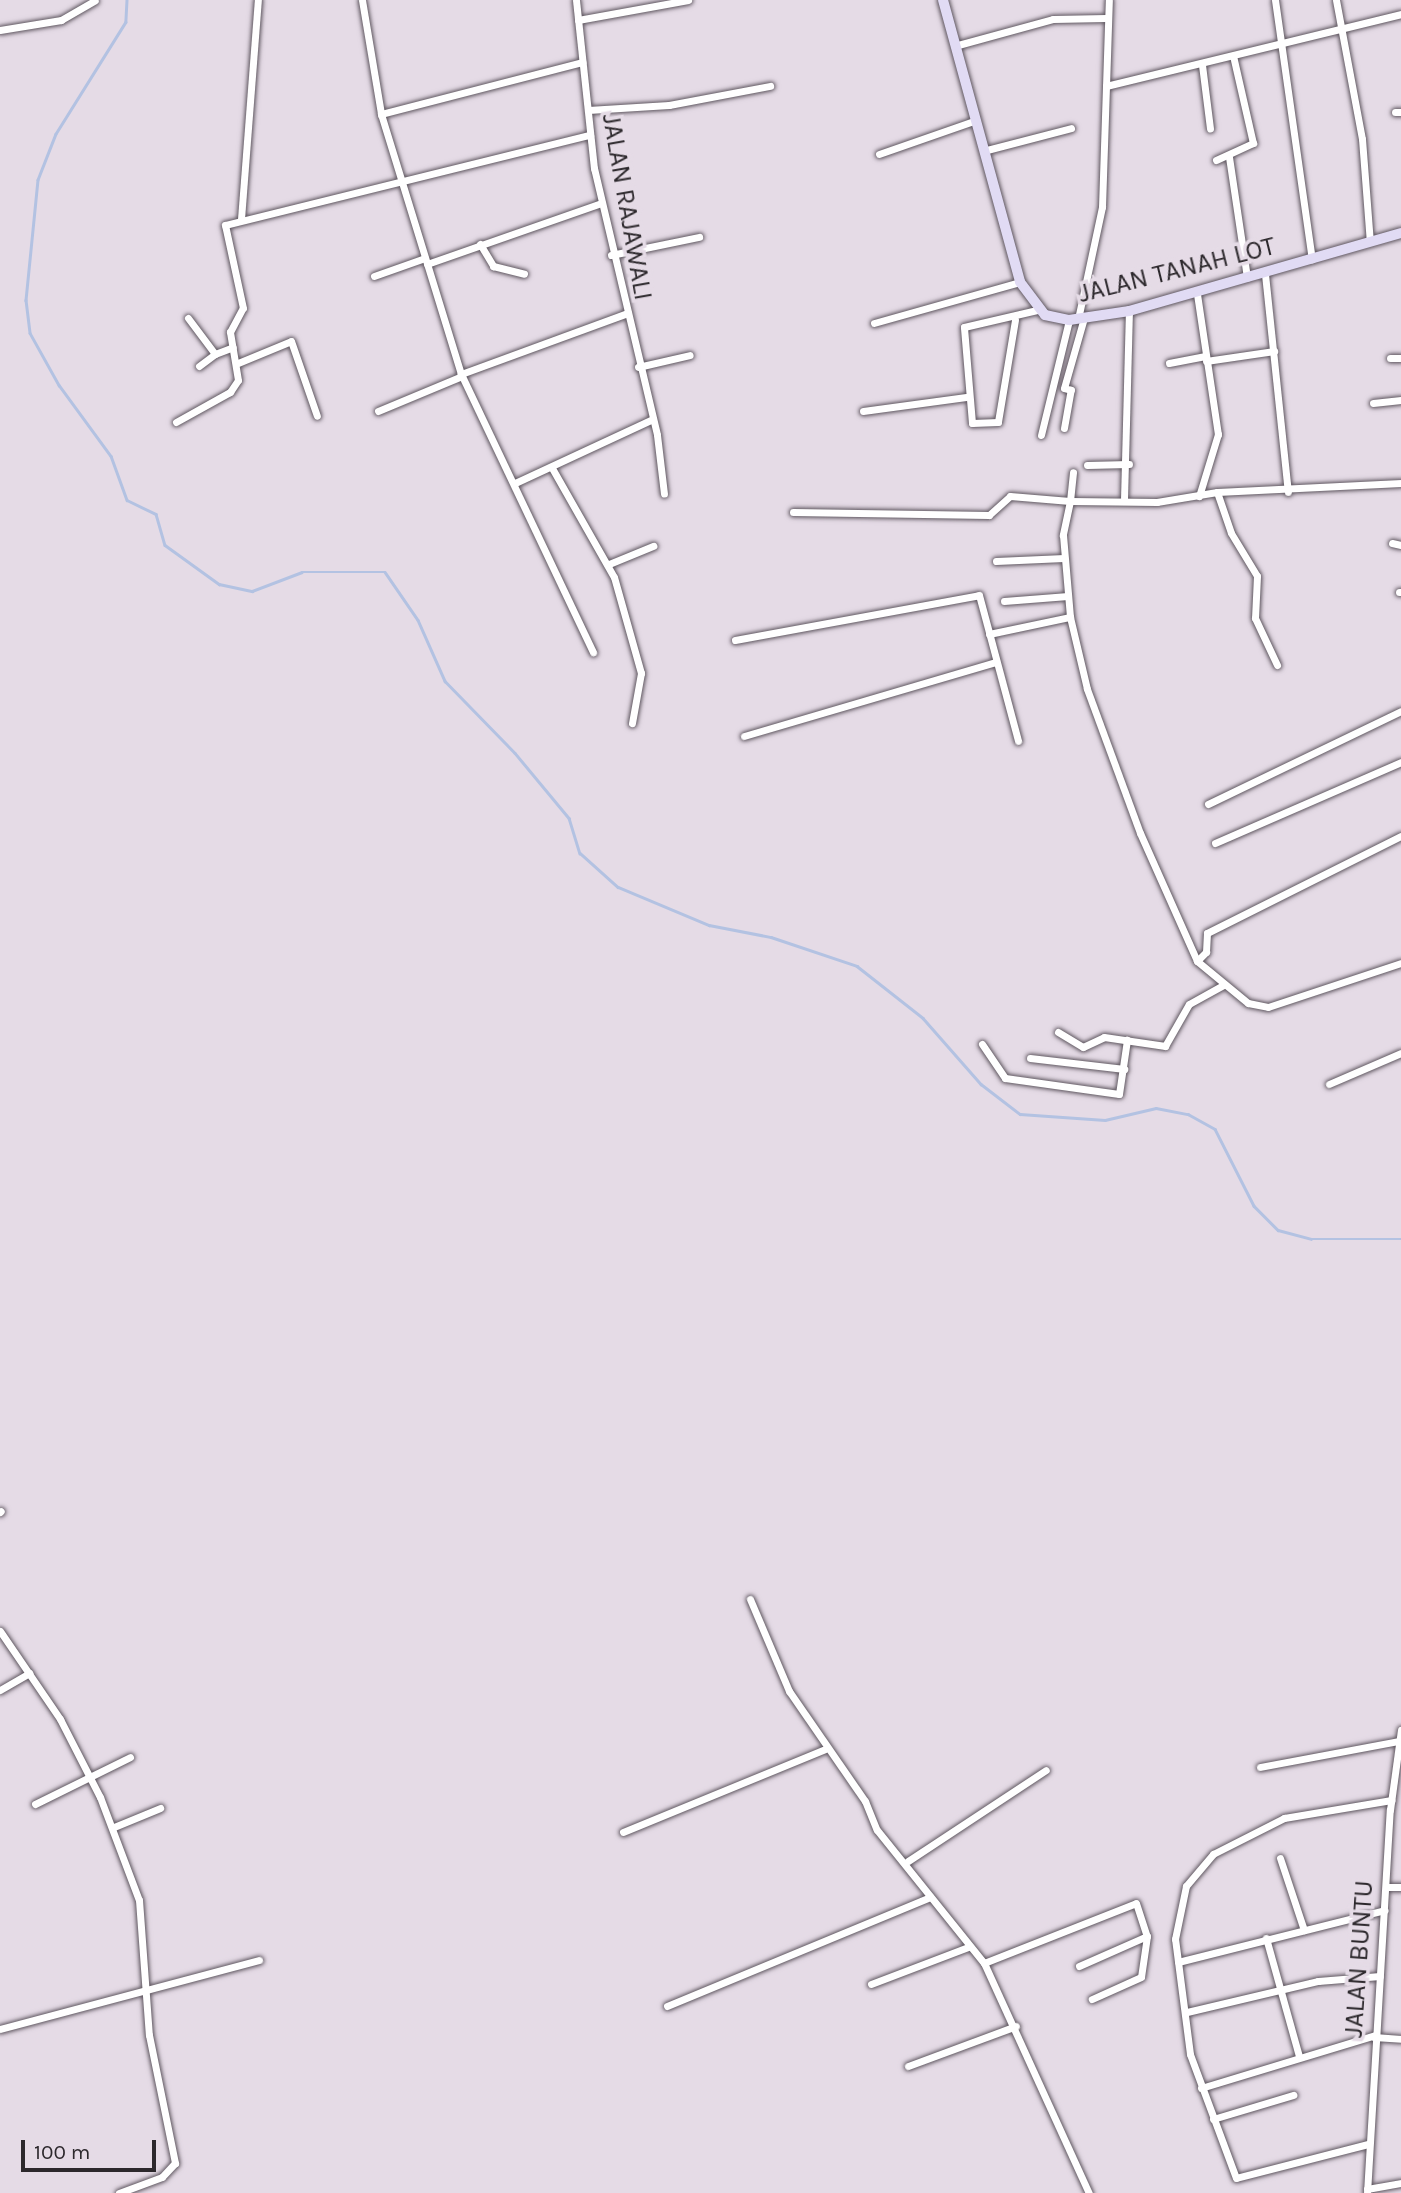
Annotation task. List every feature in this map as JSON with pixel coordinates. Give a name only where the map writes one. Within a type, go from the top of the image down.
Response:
[{"type":"main road","points":[[943,0],[958,45],[974,121],[1020,282],[1037,310]]},
{"type":"main road","name":"JALAN TANAH LOT","points":[[1037,310],[1077,319],[1129,311],[1197,294],[1401,233]]},
{"type":"street","points":[[0,30],[61,20],[95,0]]},
{"type":"street","points":[[242,219],[258,0]]},
{"type":"street","points":[[362,0],[381,114],[462,375],[593,652]]},
{"type":"street","name":"JALAN RAJAWALI","points":[[576,0],[590,135],[601,204],[625,314],[653,419],[664,494]]},
{"type":"street","points":[[578,20],[688,0]]},
{"type":"street","points":[[1064,428],[1071,390],[1064,388],[1102,207],[1106,18],[1110,0]]},
{"type":"street","points":[[1275,0],[1312,259]]},
{"type":"street","points":[[1336,0],[1362,139],[1370,242]]},
{"type":"street","points":[[1106,86],[1202,65],[1283,42],[1401,14]]},
{"type":"street","points":[[958,45],[1053,19],[1106,18]]},
{"type":"street","points":[[1216,160],[1229,157],[1253,143],[1233,56]]},
{"type":"street","points":[[381,114],[582,62]]},
{"type":"street","points":[[1202,65],[1210,128]]},
{"type":"street","points":[[588,110],[669,105],[770,86]]},
{"type":"street","points":[[879,154],[974,121]]},
{"type":"street","points":[[983,151],[1071,128]]},
{"type":"street","points":[[176,422],[230,392],[239,362],[233,347],[231,326],[243,308],[225,225],[590,135]]},
{"type":"street","points":[[1229,157],[1247,278]]},
{"type":"street","points":[[374,276],[601,204]]},
{"type":"street","points":[[611,255],[699,237]]},
{"type":"street","points":[[480,244],[493,266],[524,274]]},
{"type":"street","points":[[1265,274],[1288,492]]},
{"type":"street","points":[[874,323],[1020,282]]},
{"type":"street","points":[[1197,294],[1218,434],[1199,496]]},
{"type":"street","points":[[1015,320],[998,423],[970,422],[966,397],[964,327],[1015,320],[1037,310]]},
{"type":"street","points":[[1124,500],[1129,464],[1129,311]]},
{"type":"street","points":[[378,411],[462,375],[625,314]]},
{"type":"street","points":[[188,318],[215,355]]},
{"type":"street","points":[[1041,435],[1077,319]]},
{"type":"street","points":[[239,362],[291,341],[317,416]]},
{"type":"street","points":[[199,366],[233,347]]},
{"type":"street","points":[[1169,363],[1274,351]]},
{"type":"street","points":[[638,367],[690,355]]},
{"type":"street","points":[[1390,358],[1401,358]]},
{"type":"street","points":[[863,411],[966,397]]},
{"type":"street","points":[[1373,403],[1401,400]]},
{"type":"street","points":[[515,483],[653,419]]},
{"type":"street","points":[[1087,465],[1129,464]]},
{"type":"street","points":[[552,468],[609,564],[641,673],[632,723]]},
{"type":"street","points":[[1073,472],[1064,558],[1070,617],[1108,750],[1197,961],[1248,1003],[1279,1006],[1401,963]]},
{"type":"street","points":[[793,512],[985,516],[1010,496],[1124,500],[1199,496],[1217,492],[1288,492],[1401,484]]},
{"type":"street","points":[[1217,492],[1231,533],[1257,576],[1255,618],[1278,666]]},
{"type":"street","points":[[1392,543],[1401,545]]},
{"type":"street","points":[[609,564],[653,546]]},
{"type":"street","points":[[996,561],[1064,558]]},
{"type":"street","points":[[735,640],[975,595],[989,634],[1018,741]]},
{"type":"street","points":[[1004,601],[1068,596]]},
{"type":"street","points":[[989,634],[1070,617]]},
{"type":"street","points":[[744,736],[995,662]]},
{"type":"street","points":[[1208,804],[1401,711]]},
{"type":"street","points":[[1215,844],[1401,762]]},
{"type":"street","points":[[1197,961],[1206,952],[1207,933],[1401,836]]},
{"type":"street","points":[[1058,1032],[1083,1047],[1104,1037],[1165,1046],[1189,1004],[1223,985]]},
{"type":"street","points":[[982,1044],[997,1073],[1018,1082],[1119,1094],[1127,1040]]},
{"type":"street","points":[[1329,1084],[1401,1053]]},
{"type":"street","points":[[1030,1058],[1124,1069]]},
{"type":"street","points":[[750,1599],[789,1691],[825,1749],[865,1801],[877,1830],[908,1861],[930,1897],[984,1964],[1016,2026],[1089,2193]]},
{"type":"street","points":[[0,1631],[30,1673],[90,1776],[114,1827],[139,1900],[148,1992],[149,2035],[176,2157],[161,2178],[119,2193]]},
{"type":"street","points":[[0,1690],[30,1673]]},
{"type":"street","name":"JALAN BUNTU","points":[[1367,2191],[1374,2036],[1390,1810],[1401,1730]]},
{"type":"street","points":[[1260,1766],[1399,1741]]},
{"type":"street","points":[[623,1832],[825,1749]]},
{"type":"street","points":[[35,1804],[130,1757]]},
{"type":"street","points":[[908,1861],[1046,1770]]},
{"type":"street","points":[[1368,2144],[1286,2161],[1240,2180],[1201,2088],[1175,1939],[1186,1886],[1213,1854],[1283,1818],[1391,1800]]},
{"type":"street","points":[[114,1827],[160,1808]]},
{"type":"street","points":[[1390,1810],[1401,1809]]},
{"type":"street","points":[[1280,1858],[1304,1930]]},
{"type":"street","points":[[1386,1887],[1401,1887]]},
{"type":"street","points":[[667,2006],[930,1897]]},
{"type":"street","points":[[984,1964],[1134,1903],[1141,1907],[1147,1936],[1139,1979],[1092,2000]]},
{"type":"street","points":[[1178,1962],[1385,1910]]},
{"type":"street","points":[[1079,1966],[1147,1936]]},
{"type":"street","points":[[1266,1938],[1283,1990],[1298,2056]]},
{"type":"street","points":[[872,1984],[968,1947]]},
{"type":"street","points":[[0,2029],[259,1961]]},
{"type":"street","points":[[1186,2012],[1283,1990],[1380,1976]]},
{"type":"street","points":[[908,2066],[1016,2026]]},
{"type":"street","points":[[1201,2088],[1298,2056],[1374,2036],[1401,2039]]},
{"type":"street","points":[[1213,2119],[1293,2095]]},
{"type":"street","points":[[1367,2191],[1401,2183]]},
{"type":"waterway","points":[[127,0],[126,22],[56,134],[38,180],[26,300],[30,333],[59,385],[111,456],[127,500],[156,514],[165,545],[219,584],[252,591],[302,572],[385,572],[418,620],[445,681],[515,753],[569,818],[580,853],[618,887],[709,925],[771,937],[857,966],[923,1018],[981,1084],[1020,1114],[1105,1120],[1156,1108],[1188,1114],[1215,1129],[1254,1206],[1278,1230],[1311,1239],[1401,1239]]}]
